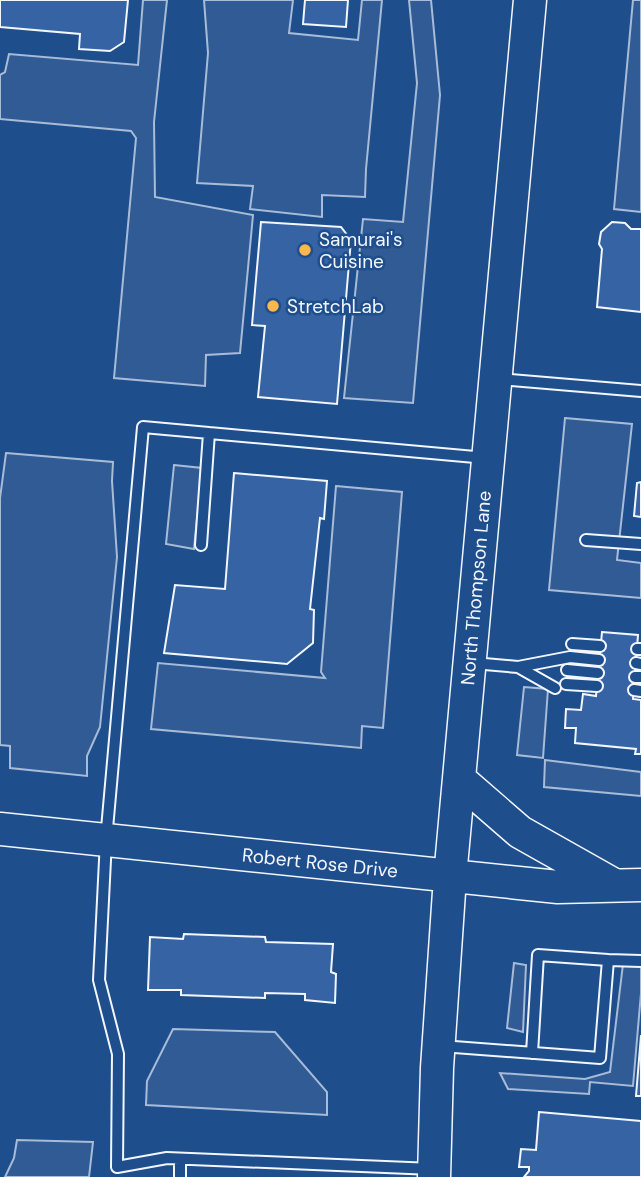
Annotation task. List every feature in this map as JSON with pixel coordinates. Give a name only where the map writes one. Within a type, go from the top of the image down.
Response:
[{"type":"main road","name":"North Thompson Lane","points":[[434,1173],[438,1046],[450,877],[530,0]]},
{"type":"main road","points":[[459,779],[520,832],[628,886]]},
{"type":"main road","name":"Robert Rose Drive","points":[[0,829],[558,887],[628,886]]},
{"type":"lane","points":[[495,379],[641,391]]},
{"type":"lane","points":[[434,1173],[336,1165],[167,1158],[117,1167],[118,1054],[99,981],[106,840],[143,427],[488,458]]},
{"type":"lane","points":[[201,545],[209,433]]},
{"type":"lane","points":[[586,540],[641,544]]},
{"type":"lane","points":[[572,643],[600,646]]},
{"type":"lane","points":[[470,663],[518,667],[570,657],[599,660]]},
{"type":"lane","points":[[518,667],[561,686],[597,686]]},
{"type":"lane","points":[[568,670],[598,673]]},
{"type":"lane","points":[[532,1053],[538,955],[641,961]]},
{"type":"lane","points":[[438,1046],[600,1059],[608,960]]},
{"type":"lane","points":[[180,1159],[180,1177]]},
{"type":"lane","points":[[335,1177],[336,1165]]},
{"type":"shaded area","points":[[143,0],[167,0],[154,122],[155,197],[253,215],[240,353],[206,355],[205,386],[114,378],[136,138],[131,131],[0,119],[0,75],[5,72],[9,54],[138,65]]},
{"type":"shaded area","points":[[204,0],[293,0],[289,33],[358,40],[362,0],[382,0],[365,197],[322,195],[322,217],[250,209],[253,186],[197,183],[208,53]]},
{"type":"shaded area","points":[[409,0],[431,0],[440,95],[413,403],[344,398],[363,219],[403,222],[417,83]]},
{"type":"shaded area","points":[[633,0],[641,0],[641,212],[614,209]]},
{"type":"shaded area","points":[[565,418],[632,424],[617,560],[641,563],[641,598],[549,590]]},
{"type":"shaded area","points":[[6,453],[113,462],[117,557],[100,727],[87,756],[87,776],[10,768],[10,746],[0,745],[0,498]]},
{"type":"shaded area","points":[[174,465],[202,468],[194,549],[166,544]]},
{"type":"shaded area","points":[[336,486],[402,492],[383,728],[362,726],[361,748],[151,729],[158,663],[325,678],[321,672]]},
{"type":"shaded area","points":[[524,687],[548,689],[543,758],[517,755]]},
{"type":"shaded area","points":[[545,760],[641,772],[641,796],[544,787]]},
{"type":"shaded area","points":[[514,963],[526,965],[523,1032],[507,1028]]},
{"type":"shaded area","points":[[623,964],[641,965],[633,1086],[590,1082],[589,1094],[508,1089],[500,1073],[585,1079],[610,1072]]},
{"type":"shaded area","points":[[173,1029],[275,1032],[327,1092],[327,1115],[146,1105],[147,1081]]},
{"type":"shaded area","points":[[17,1140],[93,1142],[89,1177],[5,1177],[14,1158]]},
{"type":"building","points":[[0,0],[128,0],[124,42],[110,51],[79,49],[80,34],[0,27]]},
{"type":"building","points":[[305,0],[348,0],[346,27],[303,24]]},
{"type":"building","points":[[261,222],[341,227],[351,240],[337,404],[258,397],[265,326],[252,325]]},
{"type":"building","points":[[612,222],[625,223],[631,229],[641,229],[641,312],[597,307],[601,232]]},
{"type":"building","points":[[234,473],[327,481],[310,609],[314,610],[313,643],[287,664],[164,653],[175,585],[225,589]]},
{"type":"building","points":[[641,482],[641,517],[634,516],[637,483]]},
{"type":"building","points":[[602,632],[638,635],[633,699],[641,700],[641,754],[635,754],[636,749],[575,743],[576,728],[565,728],[566,709],[581,710],[583,694],[596,696]]},
{"type":"building","points":[[184,934],[265,937],[266,942],[333,944],[331,972],[336,974],[335,1003],[305,1000],[305,994],[265,993],[265,998],[181,995],[181,990],[148,990],[150,937],[183,939]]},
{"type":"building","points":[[641,1035],[641,1096],[636,1096]]},
{"type":"building","points":[[539,1112],[641,1121],[641,1177],[524,1177],[529,1167],[519,1167],[521,1149],[536,1150]]},
{"type":"place","name":"Samurai's Cuisine","points":[[305,250]]},
{"type":"place","name":"StretchLab","points":[[273,306]]}]
